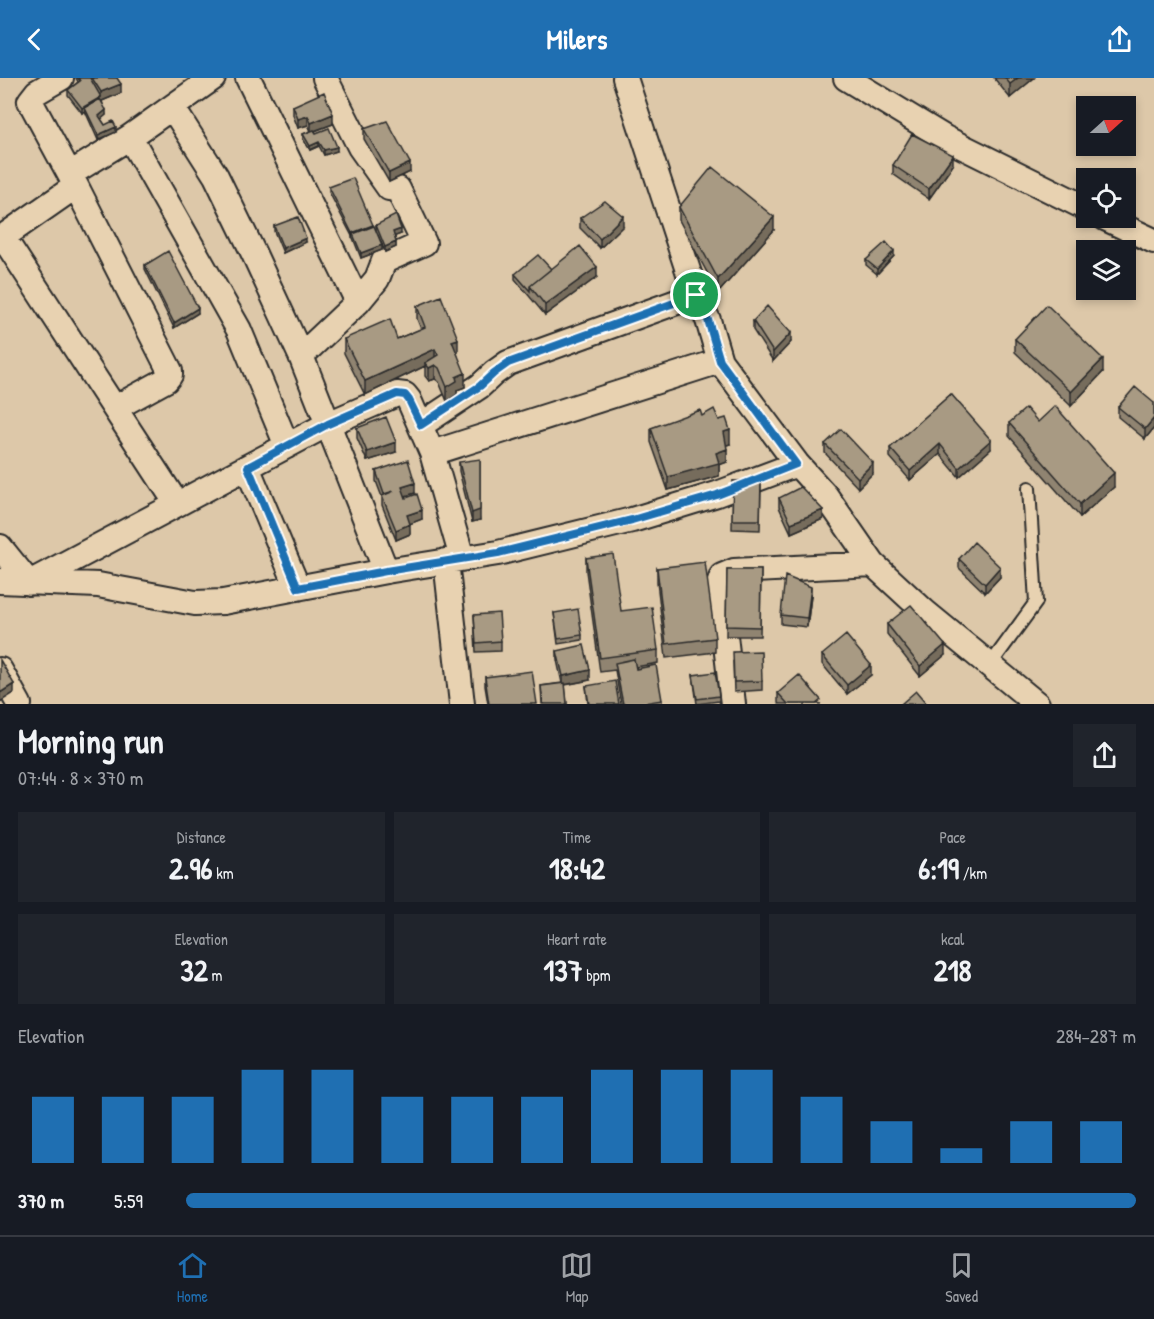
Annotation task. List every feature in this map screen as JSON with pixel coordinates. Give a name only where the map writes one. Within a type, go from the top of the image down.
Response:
[{"type":"street","points":[[61,78],[37,92],[30,101],[73,180],[170,371],[166,380],[115,408]]},
{"type":"street","points":[[177,504],[1,238],[129,136],[213,78]]},
{"type":"street","points":[[248,78],[358,302]]},
{"type":"street","points":[[301,356],[358,302],[377,279],[384,261],[424,243],[398,189],[389,188],[360,147],[326,78]]},
{"type":"street","points":[[625,78],[720,361],[796,464],[826,496],[873,564],[925,612],[1037,704]]},
{"type":"street","points":[[846,78],[945,138],[1076,203]]},
{"type":"street","points":[[172,107],[216,176],[301,356],[386,571]]},
{"type":"street","points":[[129,136],[240,330],[287,446]]},
{"type":"street","points":[[1126,228],[1154,242]]},
{"type":"street","points":[[421,425],[480,386],[508,363],[696,295]]},
{"type":"street","points":[[432,453],[720,361]]},
{"type":"street","points":[[29,583],[328,424],[397,394],[405,395],[421,425],[432,453],[454,560],[462,704]]},
{"type":"street","points":[[0,581],[98,585],[195,603],[224,602],[386,571],[498,553],[632,520],[717,495],[796,464]]},
{"type":"street","points":[[248,467],[298,588]]},
{"type":"street","points":[[0,547],[29,583]]},
{"type":"street","points":[[733,704],[719,585],[722,576],[734,571],[873,564]]},
{"type":"street","points":[[0,670],[19,704]]},
{"type":"lane","points":[[990,665],[1036,602],[1029,488]]},
{"type":"building","points":[[78,78],[90,78],[101,97],[82,108],[68,90],[80,81]]},
{"type":"building","points":[[92,78],[117,78],[121,84],[101,92]]},
{"type":"building","points":[[1005,78],[1018,78],[1010,84]]},
{"type":"building","points":[[324,92],[333,114],[311,123],[308,116],[298,119],[293,106]]},
{"type":"building","points":[[100,99],[106,110],[99,116],[105,125],[113,121],[116,127],[98,135],[85,108]]},
{"type":"building","points":[[387,121],[410,163],[389,173],[364,129]]},
{"type":"building","points":[[329,128],[337,147],[324,150],[319,142],[310,146],[303,134],[314,130],[316,133]]},
{"type":"building","points":[[912,134],[953,155],[929,189],[893,165]]},
{"type":"building","points":[[712,167],[774,217],[718,279],[679,207]]},
{"type":"building","points":[[353,178],[373,225],[352,233],[329,187]]},
{"type":"building","points":[[605,201],[623,216],[600,239],[580,218]]},
{"type":"building","points":[[396,215],[401,229],[393,232],[396,242],[385,247],[376,225]]},
{"type":"building","points":[[298,217],[306,238],[283,248],[274,226]]},
{"type":"building","points":[[374,226],[382,245],[361,253],[353,234]]},
{"type":"building","points":[[886,242],[894,251],[877,269],[866,260]]},
{"type":"building","points":[[580,246],[597,267],[545,305],[530,286]]},
{"type":"building","points":[[168,251],[198,308],[174,323],[145,265]]},
{"type":"building","points":[[538,255],[551,269],[530,286],[530,291],[515,274]]},
{"type":"building","points":[[441,296],[458,339],[452,341],[465,373],[456,377],[457,381],[447,387],[439,368],[435,365],[429,368],[425,363],[438,355],[435,349],[365,381],[344,339],[390,319],[397,339],[425,327],[417,306]]},
{"type":"building","points":[[1047,305],[1103,359],[1071,392],[1015,339]]},
{"type":"building","points":[[767,306],[791,333],[773,352],[753,321]]},
{"type":"building","points":[[1135,387],[1154,403],[1154,418],[1145,429],[1118,407]]},
{"type":"building","points":[[951,394],[991,440],[959,468],[940,444],[910,471],[890,448]]},
{"type":"building","points":[[1055,406],[1114,473],[1080,504],[1009,423],[1026,408],[1038,422]]},
{"type":"building","points":[[714,409],[719,420],[726,418],[730,430],[724,432],[727,449],[716,453],[719,463],[668,477],[651,428],[700,410],[702,416]]},
{"type":"building","points":[[386,417],[396,442],[367,452],[357,428]]},
{"type":"building","points":[[841,429],[873,463],[858,478],[825,444]]},
{"type":"building","points":[[480,459],[480,510],[472,513],[459,462]]},
{"type":"building","points":[[408,460],[415,483],[402,487],[406,498],[417,494],[422,510],[407,515],[410,524],[396,530],[382,496],[394,491],[384,494],[376,471]]},
{"type":"building","points":[[733,481],[761,482],[760,520],[732,520]]},
{"type":"building","points":[[801,487],[823,510],[791,523],[779,498]]},
{"type":"building","points":[[974,542],[1000,567],[985,584],[959,559]]},
{"type":"building","points":[[613,554],[621,611],[652,607],[658,650],[600,658],[586,558]]},
{"type":"building","points":[[705,562],[715,638],[666,644],[657,568]]},
{"type":"building","points":[[727,570],[761,570],[760,627],[726,626]]},
{"type":"building","points":[[785,576],[811,587],[807,618],[781,615]]},
{"type":"building","points":[[911,605],[945,645],[920,666],[887,624]]},
{"type":"building","points":[[578,609],[582,635],[558,639],[554,613]]},
{"type":"building","points":[[499,613],[501,641],[476,643],[474,615]]},
{"type":"building","points":[[846,635],[871,665],[847,685],[822,655]]},
{"type":"building","points":[[584,645],[590,670],[563,676],[557,651]]},
{"type":"building","points":[[761,651],[762,681],[734,682],[733,652]]},
{"type":"building","points":[[634,659],[636,669],[656,665],[662,700],[623,704],[615,663]]},
{"type":"building","points":[[0,660],[14,684],[0,693]]},
{"type":"building","points":[[532,671],[537,704],[489,704],[485,677]]},
{"type":"building","points":[[715,672],[719,696],[697,699],[693,675]]},
{"type":"building","points":[[799,675],[821,700],[816,704],[788,704],[778,693]]},
{"type":"building","points":[[615,681],[619,704],[589,704],[586,686]]},
{"type":"building","points":[[565,683],[567,704],[543,704],[541,686]]},
{"type":"building","points":[[916,691],[927,704],[901,704]]},
{"type":"route","points":[[696,295],[708,320],[720,361],[796,464],[717,495],[632,520],[498,553],[298,588],[248,467],[328,424],[397,394],[405,395],[409,400],[421,425],[480,386],[508,363],[696,295]]}]
